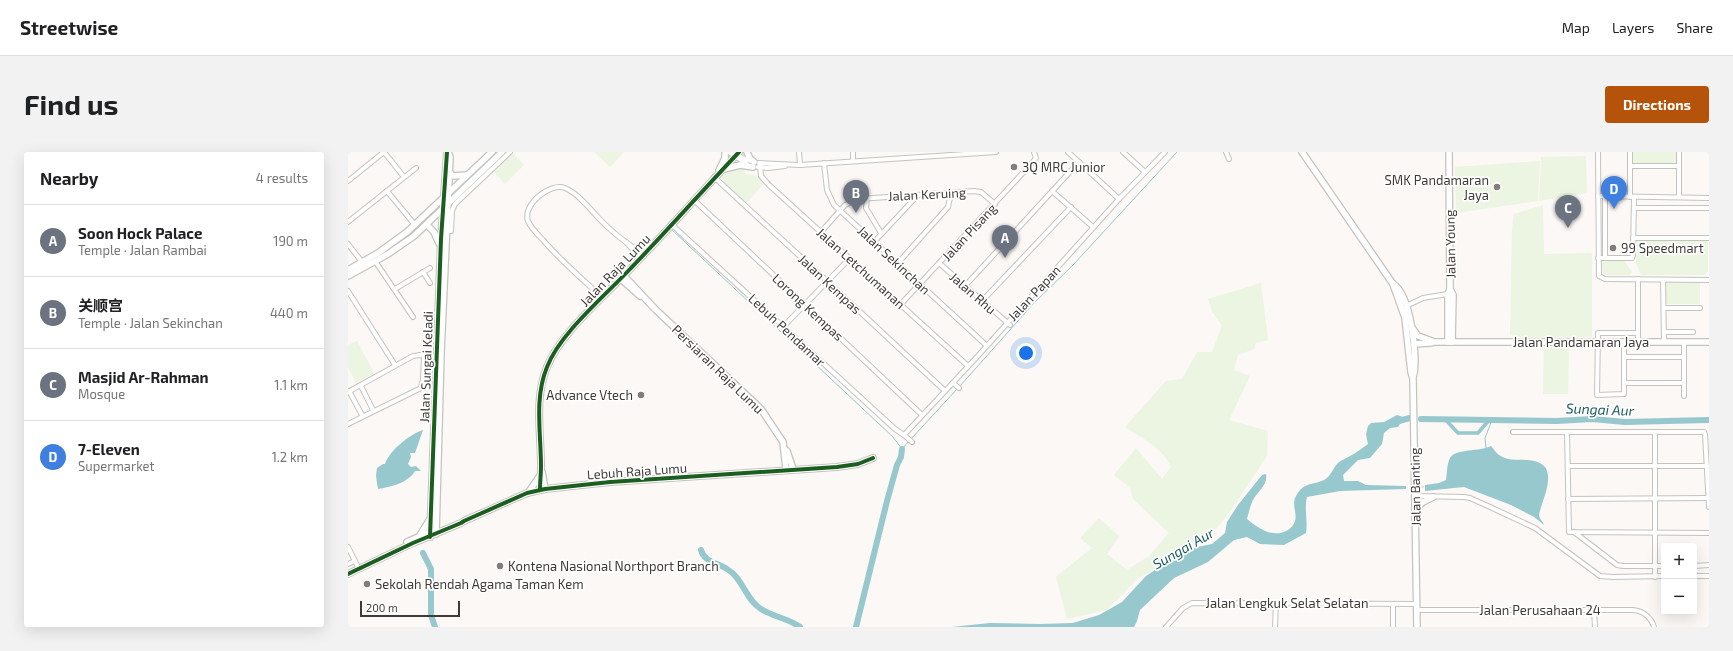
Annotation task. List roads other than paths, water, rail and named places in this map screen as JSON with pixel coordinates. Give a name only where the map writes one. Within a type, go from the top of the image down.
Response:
[{"type":"street","points":[[348,181],[384,152],[404,177]]},
{"type":"street","points":[[348,276],[405,242],[442,208],[448,194],[450,157],[447,152]]},
{"type":"street","points":[[445,201],[447,152]]},
{"type":"street","points":[[448,194],[492,152]]},
{"type":"street","points":[[348,270],[395,242],[465,186],[502,152]]},
{"type":"street","points":[[446,231],[452,231],[452,208],[510,152]]},
{"type":"street","points":[[716,176],[725,158],[725,152]]},
{"type":"street","points":[[729,152],[757,165]]},
{"type":"street","points":[[747,152],[750,158],[757,165]]},
{"type":"street","points":[[799,152],[800,165]]},
{"type":"street","points":[[853,152],[853,160]]},
{"type":"street","points":[[716,176],[726,168],[737,165],[800,165],[933,154],[996,152]]},
{"type":"street","name":"Jalan Pisang","points":[[901,304],[1036,158],[1034,152]]},
{"type":"street","points":[[1068,152],[1118,199]]},
{"type":"street","points":[[1123,152],[1145,172]]},
{"type":"street","name":"Jalan Papan","points":[[906,436],[922,415],[944,391],[954,384],[968,366],[1008,324],[1118,199],[1164,152]]},
{"type":"street","points":[[1226,152],[1229,158]]},
{"type":"street","points":[[1302,152],[1393,284],[1396,286],[1406,306],[1412,344]]},
{"type":"street","name":"Jalan Young","points":[[1449,152],[1449,291],[1453,295],[1450,342]]},
{"type":"street","points":[[1598,152],[1598,274],[1601,278],[1638,280],[1709,280]]},
{"type":"street","points":[[1598,258],[1632,258],[1633,255],[1634,208],[1632,197],[1630,152]]},
{"type":"street","points":[[1679,152],[1679,197]]},
{"type":"street","name":"Jalan Raja Lumu","points":[[543,490],[541,476],[539,402],[547,366],[556,349],[602,297],[632,268],[736,154]]},
{"type":"street","name":"Jalan Sekinchan","points":[[824,162],[825,177],[831,201],[986,346]]},
{"type":"street","points":[[965,286],[1079,162]]},
{"type":"street","name":"Jalan Letchumanan","points":[[757,165],[761,176],[766,181],[849,259],[901,304],[968,366]]},
{"type":"street","points":[[1630,166],[1679,166]]},
{"type":"street","points":[[348,222],[416,168]]},
{"type":"street","points":[[449,172],[453,176],[468,174]]},
{"type":"street","name":"Jalan Kempas","points":[[716,176],[944,391]]},
{"type":"street","points":[[465,186],[477,183]]},
{"type":"street","points":[[602,297],[565,264],[535,231],[528,221],[528,209],[532,204],[551,188],[564,188],[572,192],[609,229],[635,248],[642,257]]},
{"type":"street","points":[[387,191],[415,225]]},
{"type":"street","points":[[1052,191],[1093,227]]},
{"type":"street","name":"Jalan Keruing","points":[[821,232],[850,202],[867,198],[981,192],[995,204]]},
{"type":"street","points":[[898,263],[948,207],[951,193]]},
{"type":"street","points":[[874,242],[917,196]]},
{"type":"street","points":[[1598,196],[1709,198]]},
{"type":"street","points":[[1605,197],[1605,258]]},
{"type":"street","points":[[867,198],[866,208],[882,233]]},
{"type":"street","name":"Lorong Kempas","points":[[694,200],[922,415]]},
{"type":"street","name":"Jalan Sungai Keladi","points":[[433,533],[446,231],[445,201]]},
{"type":"street","points":[[982,301],[1071,207]]},
{"type":"street","name":"Jalan Sungai Keladi","points":[[433,533],[430,518],[442,208]]},
{"type":"street","points":[[1634,208],[1709,208]]},
{"type":"street","name":"Lebuh Pendamar","points":[[671,224],[895,429],[912,442]]},
{"type":"street","points":[[429,227],[436,235],[440,245]]},
{"type":"street","points":[[1633,238],[1709,238]]},
{"type":"street","points":[[626,242],[642,257]]},
{"type":"street","points":[[348,244],[362,262]]},
{"type":"street","points":[[635,248],[652,246]]},
{"type":"street","points":[[784,326],[849,259]]},
{"type":"street","name":"Jalan Rhu","points":[[940,263],[1008,324]]},
{"type":"street","points":[[377,264],[413,317]]},
{"type":"street","points":[[395,289],[430,268]]},
{"type":"street","points":[[613,287],[631,286],[630,273],[632,268]]},
{"type":"street","points":[[423,272],[430,283]]},
{"type":"street","name":"Persiaran Raja Lumu","points":[[622,278],[761,409],[781,438],[784,449],[787,451],[787,457]]},
{"type":"street","points":[[1638,280],[1638,342]]},
{"type":"street","points":[[1663,280],[1664,342]]},
{"type":"street","points":[[1393,284],[1393,289],[1401,303],[1409,323],[1418,336],[1431,342]]},
{"type":"street","points":[[348,290],[395,365]]},
{"type":"street","points":[[1406,306],[1423,298],[1449,291]]},
{"type":"street","points":[[1664,308],[1700,308]]},
{"type":"street","points":[[1409,323],[1412,344]]},
{"type":"street","points":[[1664,332],[1693,332]]},
{"type":"street","points":[[1624,342],[1624,393],[1623,395],[1598,395],[1598,333],[1638,333]]},
{"type":"street","points":[[1413,357],[1419,348],[1431,342]]},
{"type":"street","name":"Jalan Pandamaran Jaya","points":[[1412,344],[1431,342],[1709,342]]},
{"type":"street","points":[[1684,342],[1684,396]]},
{"type":"street","name":"Jalan Banting","points":[[1412,344],[1416,496],[1417,627]]},
{"type":"street","points":[[362,415],[349,392],[413,356],[436,357]]},
{"type":"street","points":[[348,424],[362,415],[421,388],[423,380],[424,356]]},
{"type":"street","points":[[1624,357],[1684,357]]},
{"type":"street","points":[[1624,384],[1683,383]]},
{"type":"street","points":[[954,384],[959,388]]},
{"type":"street","points":[[361,386],[374,410]]},
{"type":"street","points":[[1513,432],[1705,432],[1709,507]]},
{"type":"street","points":[[1567,432],[1568,531],[1572,532],[1617,565],[1661,566]]},
{"type":"street","points":[[1655,433],[1655,577]]},
{"type":"street","points":[[787,457],[802,468]]},
{"type":"street","points":[[787,457],[793,469]]},
{"type":"street","points":[[786,469],[787,457]]},
{"type":"street","points":[[775,471],[787,457]]},
{"type":"street","name":"Lebuh Raja Lumu","points":[[433,533],[527,493],[543,490],[610,482],[853,465],[873,458]]},
{"type":"street","points":[[1568,466],[1707,466]]},
{"type":"street","points":[[527,493],[541,476],[555,488]]},
{"type":"street","points":[[1416,496],[1470,498],[1535,528],[1600,576],[1661,576]]},
{"type":"street","points":[[1415,509],[1423,502],[1433,497]]},
{"type":"street","points":[[1568,499],[1708,498]]},
{"type":"street","points":[[419,536],[430,518]]},
{"type":"street","points":[[1572,532],[1709,533]]},
{"type":"street","points":[[348,571],[419,536],[433,533]]},
{"type":"street","points":[[348,574],[357,566],[433,533]]},
{"type":"street","points":[[348,547],[357,566]]},
{"type":"street","points":[[348,564],[357,566]]},
{"type":"street","points":[[1697,566],[1709,565]]},
{"type":"street","points":[[1697,576],[1709,576]]},
{"type":"street","name":"Jalan Lengkuk Selat Selatan","points":[[1166,627],[1183,608],[1192,603],[1417,604]]},
{"type":"street","points":[[1270,603],[1275,610]]},
{"type":"street","points":[[1275,627],[1276,603]]},
{"type":"street","points":[[1275,610],[1282,603]]},
{"type":"street","points":[[1393,604],[1393,627]]},
{"type":"street","name":"Jalan Perusahaan 24","points":[[1417,610],[1637,610],[1647,616],[1652,621],[1654,627]]},
{"type":"street","points":[[1594,610],[1595,627]]},
{"type":"water","points":[[1397,415],[1406,418],[1406,422],[1400,424],[1398,427],[1390,428],[1384,433],[1382,444],[1370,458],[1358,460],[1343,475],[1344,481],[1358,481],[1366,485],[1406,486],[1406,489],[1340,491],[1307,497],[1306,533],[1284,545],[1260,544],[1247,537],[1234,540],[1208,562],[1174,578],[1140,610],[1134,627],[952,627],[990,623],[1073,623],[1099,615],[1122,602],[1146,576],[1164,564],[1192,548],[1212,544],[1225,533],[1227,522],[1238,505],[1262,475],[1266,474],[1266,481],[1253,500],[1247,519],[1261,529],[1271,533],[1288,530],[1295,521],[1296,517],[1294,502],[1301,489],[1324,480],[1330,475],[1335,466],[1368,444],[1366,434],[1368,426],[1371,423],[1384,422]]},
{"type":"water","points":[[423,430],[415,453],[410,453],[411,457],[408,464],[411,467],[416,466],[421,471],[415,471],[408,479],[399,484],[378,489],[376,476],[377,468],[385,464],[395,449],[401,444],[412,435]]},
{"type":"water","points":[[1491,446],[1504,458],[1535,461],[1545,467],[1548,484],[1539,515],[1544,525],[1534,517],[1511,505],[1464,487],[1425,491],[1425,485],[1439,483],[1446,480],[1448,463],[1453,455],[1463,451]]},
{"type":"waterway","points":[[960,386],[1033,304],[1073,265],[1177,152]]},
{"type":"waterway","points":[[671,229],[893,437],[902,449],[909,441]]},
{"type":"waterway","points":[[911,439],[958,388]]},
{"type":"waterway","name":"Sungai Aur","points":[[1398,421],[1410,418]]},
{"type":"waterway","name":"Sungai Aur","points":[[1421,419],[1557,421],[1592,419],[1625,422],[1709,420]]},
{"type":"waterway","name":"Sungai Aur","points":[[1445,419],[1458,433],[1478,433],[1489,420]]},
{"type":"waterway","points":[[1486,448],[1485,438],[1492,420]]},
{"type":"waterway","points":[[856,627],[887,501],[897,465],[901,457],[902,449]]},
{"type":"waterway","points":[[701,550],[708,560],[732,573],[741,583],[751,600],[761,609],[800,627]]},
{"type":"waterway","points":[[423,553],[431,569],[431,615],[435,627]]},
{"type":"place","name":"3Q MRC Junior","points":[[1014,167]]},
{"type":"place","name":"SMK Pandamaran Jaya","points":[[1497,187]]},
{"type":"place","name":"7-Eleven","points":[[1614,209]]},
{"type":"place","name":"关顺宫","points":[[856,213]]},
{"type":"place","name":"Masjid Ar-Rahman","points":[[1568,228]]},
{"type":"place","name":"99 Speedmart","points":[[1613,248]]},
{"type":"place","name":"Soon Hock Palace","points":[[1005,258]]},
{"type":"place","name":"Advance Vtech","points":[[641,395]]},
{"type":"place","name":"Kontena Nasional Northport Branch","points":[[500,566]]},
{"type":"place","name":"Sekolah Rendah Agama Taman Kem","points":[[367,584]]}]
